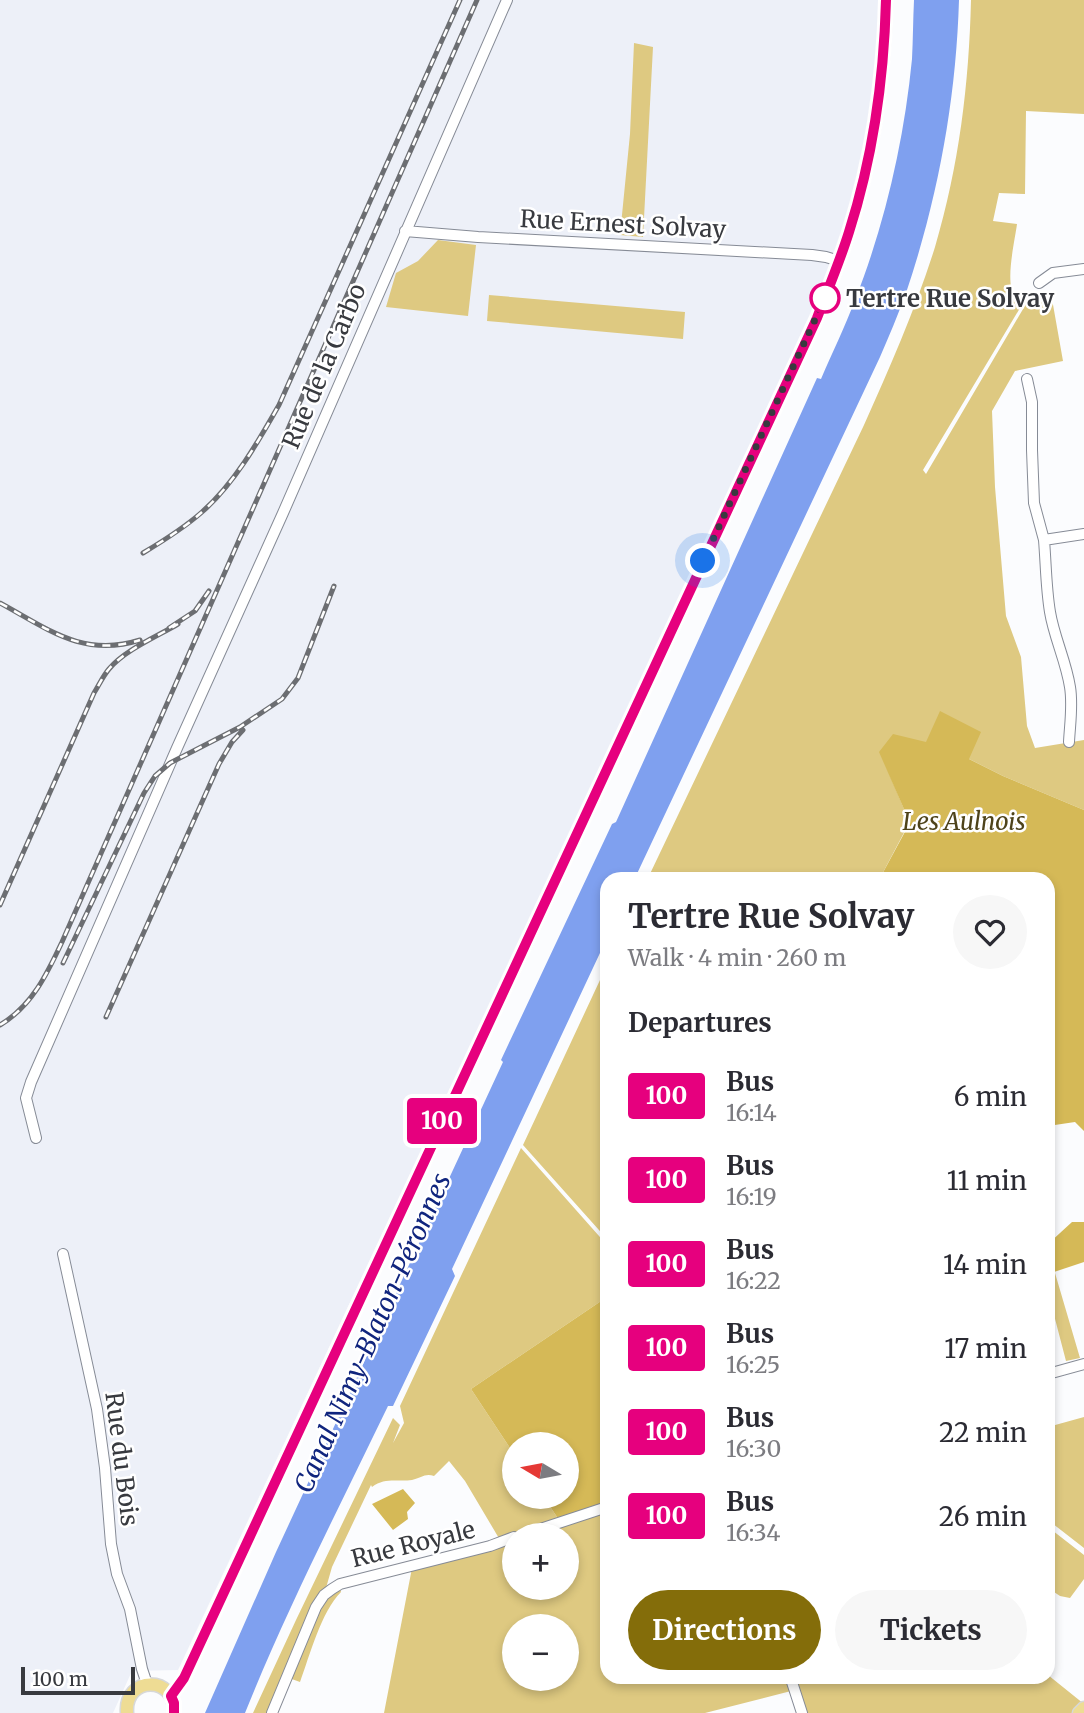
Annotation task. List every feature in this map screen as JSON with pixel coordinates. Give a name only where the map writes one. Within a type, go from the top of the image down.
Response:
[{"type":"main road","points":[[171,1696],[184,1678],[817,318],[858,203],[871,145],[881,83],[886,0]]},
{"type":"main road","points":[[126,1713],[128,1700],[133,1692],[171,1681],[189,1664]]},
{"type":"main road","points":[[148,1686],[167,1691],[174,1703],[174,1713]]},
{"type":"main road","points":[[1079,1713],[1084,1708]]},
{"type":"street","name":"Rue de la Carbo","points":[[36,1138],[26,1098],[31,1083],[507,0]]},
{"type":"street","name":"Rue Ernest Solvay","points":[[405,232],[812,255],[839,261]]},
{"type":"street","points":[[1039,283],[1053,273],[1084,269]]},
{"type":"street","points":[[1027,379],[1032,402],[1034,503],[1044,540],[1050,611],[1070,687],[1069,741]]},
{"type":"street","points":[[1044,540],[1084,534]]},
{"type":"street","name":"Rue du Bois","points":[[62,1254],[97,1409],[111,1544],[148,1686]]},
{"type":"street","points":[[1055,1372],[1084,1364]]},
{"type":"street","points":[[558,1523],[600,1509]]},
{"type":"street","name":"Rue Royale","points":[[272,1713],[316,1607],[332,1589],[340,1584],[502,1541]]},
{"type":"street","points":[[793,1684],[802,1713]]},
{"type":"shaded area","points":[[0,0],[881,0],[875,78],[857,182],[823,286],[801,339],[178,1670],[132,1671],[113,1713],[0,1713]]},
{"type":"shaded area","points":[[971,0],[1084,0],[1084,114],[1026,111],[1025,194],[999,193],[993,221],[1017,224],[1010,280],[1014,295],[1023,303],[923,470],[926,474],[1026,304],[1052,299],[1063,361],[1015,371],[992,411],[995,487],[1006,616],[1021,657],[1027,726],[1035,748],[1084,740],[1084,810],[926,742],[880,752],[907,816],[907,827],[883,872],[651,872],[864,425],[920,292],[935,247],[950,186],[968,63]]},
{"type":"shaded area","points":[[634,43],[653,47],[643,237],[620,235],[630,134]]},
{"type":"shaded area","points":[[438,240],[476,245],[468,316],[386,307],[396,273],[418,261]]},
{"type":"shaded area","points":[[489,295],[685,312],[683,339],[487,321]]},
{"type":"shaded area","points":[[600,980],[600,1231],[523,1145]]},
{"type":"shaded area","points":[[521,1148],[600,1237],[600,1302],[471,1389],[502,1436],[502,1509],[552,1509],[559,1520],[550,1523],[502,1523],[500,1540],[465,1481],[449,1461],[434,1476],[425,1475],[412,1480],[386,1481],[372,1487],[371,1485],[332,1567],[324,1595],[272,1713],[253,1713],[393,1418],[400,1425],[393,1443],[404,1423],[400,1406]]},
{"type":"shaded area","points":[[1055,1273],[1080,1358],[1066,1361],[1055,1319]]},
{"type":"shaded area","points":[[1084,1417],[1084,1548],[1055,1525],[1055,1425]]},
{"type":"shaded area","points":[[600,1511],[600,1684],[789,1684],[791,1691],[705,1713],[384,1713],[412,1568],[502,1542],[502,1600],[579,1600],[579,1523],[564,1523]]},
{"type":"shaded area","points":[[1055,1532],[1084,1555],[1084,1579],[1070,1598],[1055,1593]]},
{"type":"shaded area","points":[[340,1588],[341,1592],[322,1622],[300,1682],[289,1678],[315,1617],[330,1596]]},
{"type":"shaded area","points":[[1055,1681],[1084,1704],[1076,1713],[805,1713],[795,1684],[1055,1684]]},
{"type":"green space","name":"Les Aulnois","points":[[940,711],[981,732],[969,759],[1084,810],[1084,1131],[1075,1122],[1055,1125],[1055,872],[883,872],[907,828],[907,816],[879,752],[893,734],[926,742]]},
{"type":"green space","points":[[1072,1222],[1084,1222],[1084,1262],[1055,1272],[1055,1238]]},
{"type":"green space","points":[[600,1302],[600,1507],[559,1520],[552,1509],[579,1509],[579,1432],[502,1432],[502,1436],[471,1389]]},
{"type":"green space","points":[[403,1489],[415,1503],[407,1512],[408,1519],[393,1530],[372,1504]]},
{"type":"water","points":[[914,0],[959,0],[954,75],[936,185],[906,293],[880,357],[638,872],[600,872],[600,953],[452,1269],[455,1276],[393,1406],[388,1406],[314,1558],[245,1713],[205,1713],[276,1552],[503,1062],[501,1060],[612,824],[616,822],[817,378],[821,379],[847,320],[866,271],[892,182],[912,59]]},
{"type":"railway","points":[[143,553],[188,523],[214,501],[245,462],[271,419],[460,0]]},
{"type":"railway","points":[[0,1025],[30,999],[62,942],[477,0]]},
{"type":"railway","points":[[63,963],[144,793],[155,776],[170,763],[240,727],[282,699],[298,678],[334,586]]},
{"type":"railway","points":[[169,628],[195,611],[209,591]]},
{"type":"railway","points":[[0,603],[50,631],[83,643],[120,645],[140,640]]},
{"type":"railway","points":[[0,905],[103,678],[123,656],[178,624]]},
{"type":"railway","points":[[106,1017],[219,764],[243,730]]},
{"type":"bus line","name":"100","points":[[174,1713],[171,1696],[184,1678],[817,318],[849,233],[871,145],[881,83],[886,0]]},
{"type":"place","name":"Tertre Rue Solvay","points":[[825,298]]},
{"type":"route","points":[[703,561],[825,298]]},
{"type":"water label","name":"Canal Nimy-Blaton-Péronnes","points":[[372,1333]]}]
